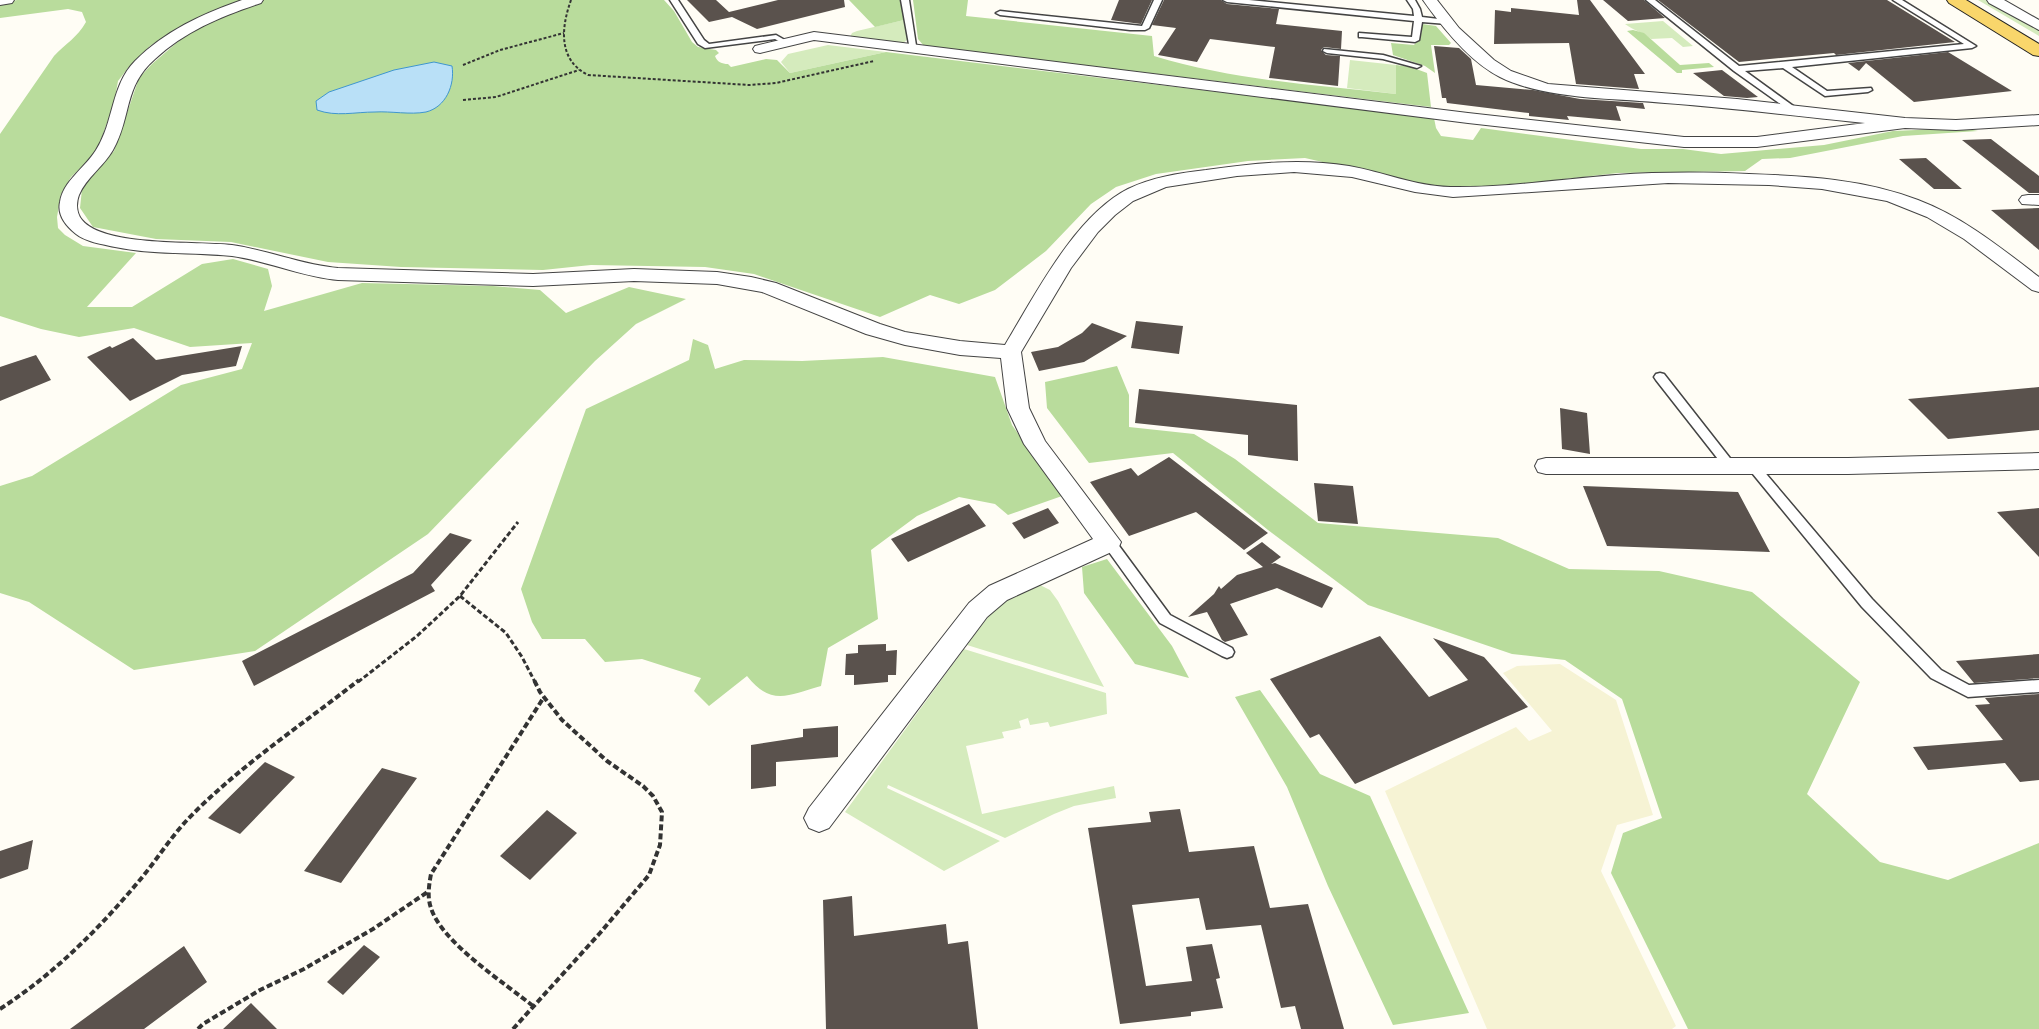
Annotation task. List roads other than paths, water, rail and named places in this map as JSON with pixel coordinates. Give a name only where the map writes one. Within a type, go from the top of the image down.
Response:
[{"type":"main road","points":[[1955,0],[2035,46]]},
{"type":"street","points":[[0,2],[7,0]]},
{"type":"street","points":[[256,0],[217,13],[182,31],[160,46],[139,65],[129,79],[108,146],[99,159],[79,178],[71,192],[68,210],[73,222],[85,234],[146,246],[232,251],[292,267],[341,274],[529,281],[667,275],[739,280],[773,289],[877,330],[988,352],[1011,352]]},
{"type":"street","points":[[1430,0],[1454,31],[1489,63],[1506,74],[1546,88],[1792,110],[1905,123],[1956,125],[2039,120]]},
{"type":"street","points":[[1994,0],[2039,26]]},
{"type":"street","points":[[760,49],[814,36],[1468,118],[1684,142],[1758,142],[1905,123]]},
{"type":"street","points":[[819,818],[978,610],[998,593],[1109,542],[1035,444],[1018,408],[1011,352],[1064,264],[1081,242],[1112,210],[1128,197],[1155,185],[1184,179],[1278,166],[1328,168],[1448,192],[1476,192],[1622,180],[1706,177],[1813,181],[1894,198],[1938,215],[1973,236],[2039,286]]},
{"type":"street","points":[[1546,466],[1848,466],[2039,461]]},
{"type":"lane","points":[[674,0],[701,42],[708,46],[776,37],[786,43]]},
{"type":"lane","points":[[905,0],[914,50]]},
{"type":"lane","points":[[1000,12],[1130,28],[1145,28],[1158,0]]},
{"type":"lane","points":[[1227,0],[1447,22]]},
{"type":"lane","points":[[1326,51],[1385,47],[1415,40],[1419,20],[1416,6],[1411,0]]},
{"type":"lane","points":[[1650,0],[1736,69],[1792,110]]},
{"type":"lane","points":[[1736,69],[1972,46],[1897,0]]},
{"type":"lane","points":[[1362,35],[1417,66]]},
{"type":"lane","points":[[1785,65],[1825,94],[1868,90]]},
{"type":"lane","points":[[1660,377],[1729,465]]},
{"type":"lane","points":[[1752,465],[1867,603],[1936,674],[1968,691],[2039,686]]},
{"type":"lane","points":[[1109,542],[1165,619],[1227,652]]},
{"type":"water","points":[[434,62],[452,66],[452,80],[444,100],[426,112],[338,114],[317,110],[316,101],[329,92],[394,70]]}]
